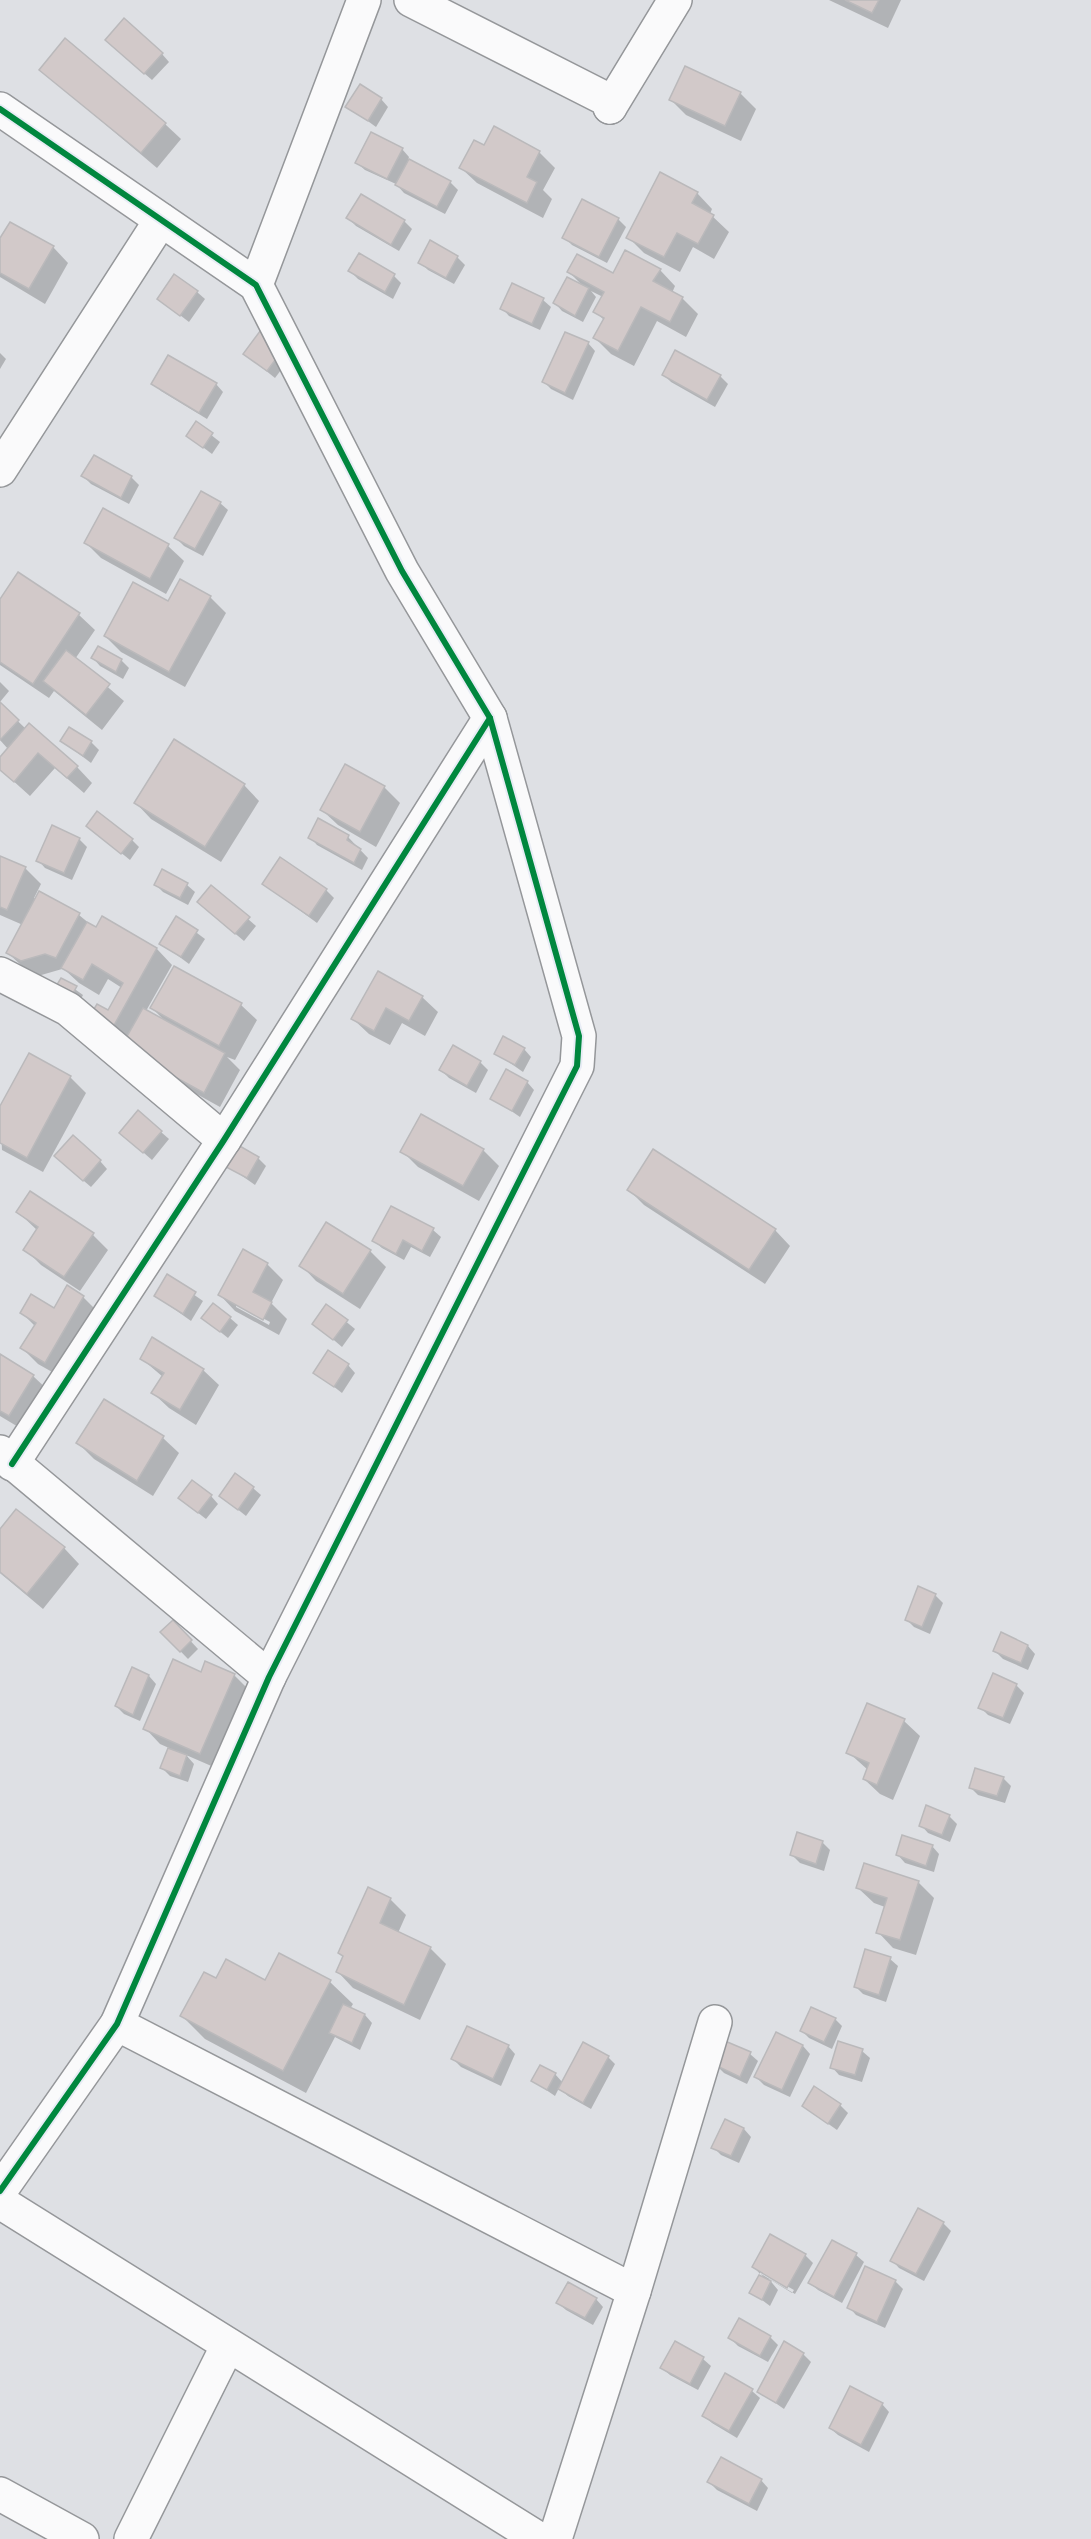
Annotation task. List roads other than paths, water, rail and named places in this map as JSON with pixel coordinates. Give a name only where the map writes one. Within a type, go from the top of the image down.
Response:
[{"type":"street","points":[[256,285],[364,0]]},
{"type":"street","points":[[411,0],[608,100],[610,107],[675,0]]},
{"type":"street","points":[[0,109],[256,285],[402,571],[490,718],[579,1036],[577,1066],[268,1677],[117,2024],[0,2191]]},
{"type":"street","points":[[0,470],[161,220]]},
{"type":"street","points":[[268,1677],[6,1458],[224,1140],[490,718]]},
{"type":"street","points":[[0,974],[68,1009],[224,1140]]},
{"type":"street","points":[[555,2539],[634,2291],[715,2022]]},
{"type":"street","points":[[117,2024],[634,2291]]},
{"type":"street","points":[[0,2202],[538,2539]]},
{"type":"street","points":[[131,2539],[228,2345]]},
{"type":"street","points":[[0,2494],[82,2539]]}]
